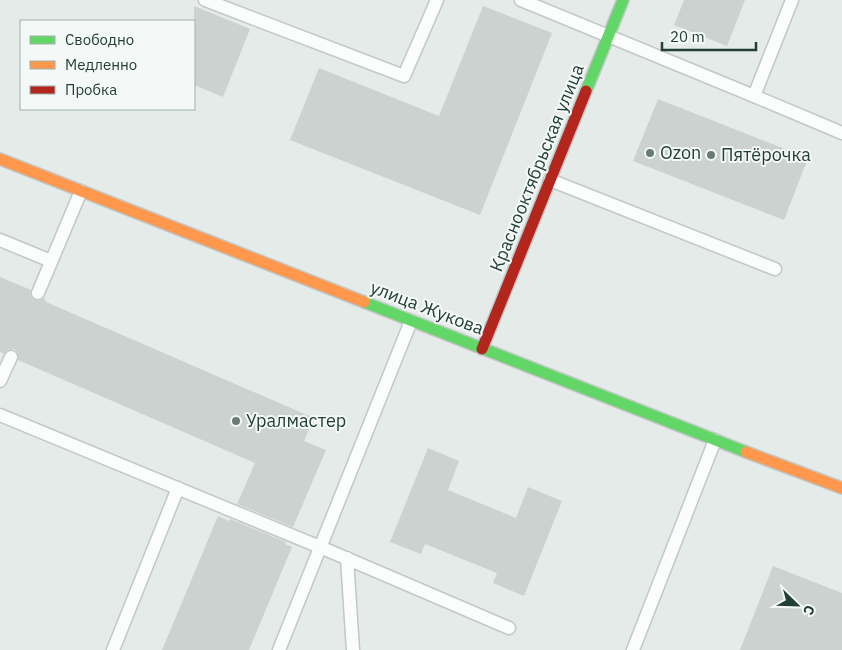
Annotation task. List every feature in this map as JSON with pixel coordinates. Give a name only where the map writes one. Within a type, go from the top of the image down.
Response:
[{"type":"main road","name":"Краснооктябрьская улица","points":[[482,349],[623,0]]},
{"type":"main road","name":"улица Жукова","points":[[0,159],[482,349],[842,488]]},
{"type":"lane","points":[[205,0],[404,76],[437,0]]},
{"type":"lane","points":[[521,0],[842,133]]},
{"type":"lane","points":[[754,96],[792,0]]},
{"type":"lane","points":[[550,180],[775,269]]},
{"type":"lane","points":[[38,293],[81,191]]},
{"type":"lane","points":[[0,240],[51,261]]},
{"type":"lane","points":[[279,650],[411,320]]},
{"type":"lane","points":[[0,381],[10,357]]},
{"type":"lane","points":[[0,416],[320,546],[509,628]]},
{"type":"lane","points":[[633,650],[715,440]]},
{"type":"lane","points":[[113,650],[178,488]]},
{"type":"lane","points":[[347,558],[353,650]]},
{"type":"building","points":[[684,0],[745,0],[727,46],[674,25]]},
{"type":"building","points":[[194,6],[250,29],[223,97],[195,85]]},
{"type":"building","points":[[483,6],[552,33],[480,215],[290,140],[319,68],[439,116]]},
{"type":"building","points":[[658,99],[808,158],[784,220],[633,161]]},
{"type":"building","points":[[0,277],[31,290],[30,294],[34,300],[39,301],[44,298],[46,302],[314,418],[304,441],[326,450],[293,527],[237,504],[255,463],[18,360],[18,353],[14,349],[7,350],[4,354],[0,352]]},
{"type":"building","points":[[428,448],[459,461],[448,490],[516,518],[528,487],[562,501],[524,596],[493,583],[497,573],[425,544],[421,554],[390,542]]},
{"type":"building","points":[[218,516],[286,542],[285,544],[292,547],[249,650],[162,650]]},
{"type":"building","points":[[773,566],[842,593],[842,650],[740,650]]},
{"type":"traffic: fast","points":[[586,91],[623,0]]},
{"type":"traffic: fast","points":[[364,302],[746,452]]},
{"type":"traffic: slow","points":[[0,159],[364,302]]},
{"type":"traffic: slow","points":[[746,452],[842,488]]},
{"type":"traffic: jam","points":[[482,349],[586,91]]},
{"type":"place","name":"Ozon","points":[[650,153]]},
{"type":"place","name":"Пятёрочка","points":[[711,155]]},
{"type":"place","name":"Уралмастер","points":[[236,421]]}]
